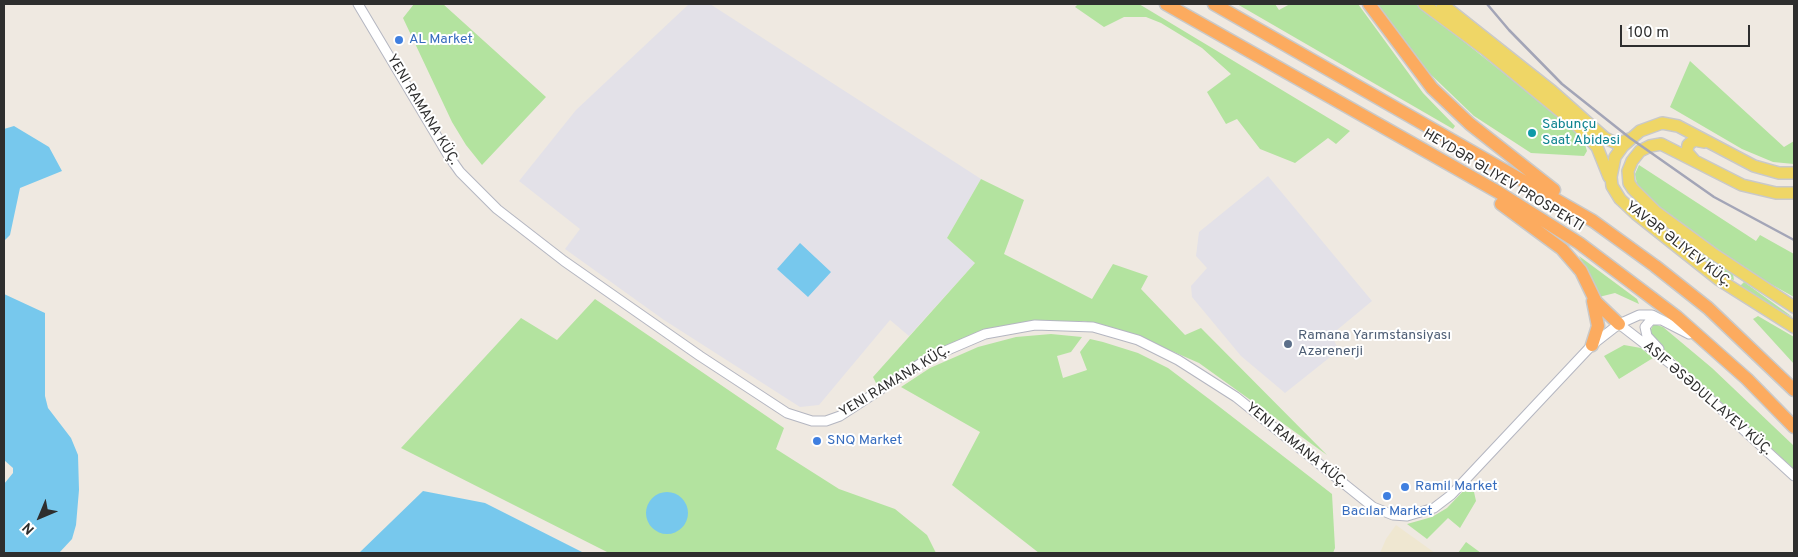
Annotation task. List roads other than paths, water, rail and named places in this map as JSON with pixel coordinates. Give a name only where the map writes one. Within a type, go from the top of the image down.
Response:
[{"type":"highway","name":"HEYDƏR ƏLIYEV PROSPEKTI","points":[[1166,4],[1498,192],[1579,243],[1639,286],[1728,361],[1794,427]]},
{"type":"highway","name":"HEYDƏR ƏLIYEV PROSPEKTI","points":[[1214,4],[1593,221],[1683,288],[1753,349],[1794,390]]},
{"type":"highway","points":[[1369,4],[1418,72],[1450,106],[1593,221]]},
{"type":"highway","points":[[1421,149],[1549,238],[1575,263],[1586,279],[1598,326],[1592,345]]},
{"type":"highway","points":[[1591,294],[1600,307],[1619,324]]},
{"type":"main road","name":"YAVƏR ƏLIYEV KÜÇ.","points":[[1424,4],[1545,98],[1586,133],[1597,147],[1612,186],[1626,206],[1705,269],[1752,302],[1794,327]]},
{"type":"main road","points":[[1442,4],[1558,96],[1605,138],[1618,144],[1630,138]]},
{"type":"main road","points":[[1612,186],[1612,164],[1619,150],[1640,130],[1654,124],[1667,123],[1678,126],[1767,171],[1794,172]]},
{"type":"main road","points":[[1661,144],[1682,144],[1686,138],[1678,126]]},
{"type":"main road","points":[[1709,170],[1690,157],[1687,148],[1694,140],[1717,147]]},
{"type":"main road","name":"YAVƏR ƏLIYEV KÜÇ.","points":[[1661,144],[1650,146],[1634,157],[1628,170],[1629,183],[1648,206],[1712,253],[1794,307]]},
{"type":"main road","points":[[1661,144],[1672,148],[1709,170],[1752,189],[1776,194],[1794,193]]},
{"type":"main road","points":[[1705,269],[1732,284],[1737,283],[1739,279],[1735,272],[1712,253]]},
{"type":"main road","points":[[1753,349],[1794,384]]},
{"type":"street","name":"YENI RAMANA KÜÇ.","points":[[358,4],[448,155],[460,172],[497,209],[564,262],[700,356],[787,413],[812,421],[826,421],[840,416],[928,358],[985,334],[1035,325],[1093,327],[1138,340],[1178,360],[1236,397],[1373,507],[1384,512],[1406,516],[1434,508],[1451,495],[1592,345],[1619,324],[1639,315],[1647,314],[1671,323],[1728,361]]},
{"type":"street","points":[[1671,323],[1651,320],[1645,327],[1652,342],[1676,368]]},
{"type":"street","name":"ASIF ƏSƏDULLAYEV KÜÇ.","points":[[1619,324],[1676,368],[1794,476]]},
{"type":"water","points":[[14,126],[49,147],[62,171],[20,188],[10,235],[4,241],[4,129]]},
{"type":"water","points":[[800,243],[831,272],[808,297],[777,269]]},
{"type":"water","points":[[4,294],[45,313],[45,396],[48,408],[71,438],[78,455],[79,490],[76,525],[72,539],[59,553],[4,552],[4,484],[13,473],[13,468],[4,460]]},
{"type":"water","points":[[423,491],[485,503],[584,553],[359,553]]},
{"type":"water","points":[[671,492],[679,495],[685,501],[688,513],[685,525],[679,531],[663,534],[655,531],[649,525],[646,509],[649,501],[655,495]]},
{"type":"railway","points":[[1487,4],[1509,30],[1562,84],[1630,138],[1714,197],[1794,240]]},
{"type":"place","name":"AL Market","points":[[399,40]]},
{"type":"place","name":"Sabunçu Saat Abidəsi","points":[[1532,133]]},
{"type":"place","name":"Ramana Yarımstansiyası Azərenerji","points":[[1288,344]]},
{"type":"place","name":"SNQ Market","points":[[817,441]]},
{"type":"place","name":"Ramil Market","points":[[1405,487]]},
{"type":"place","name":"Bacılar Market","points":[[1387,496]]}]
